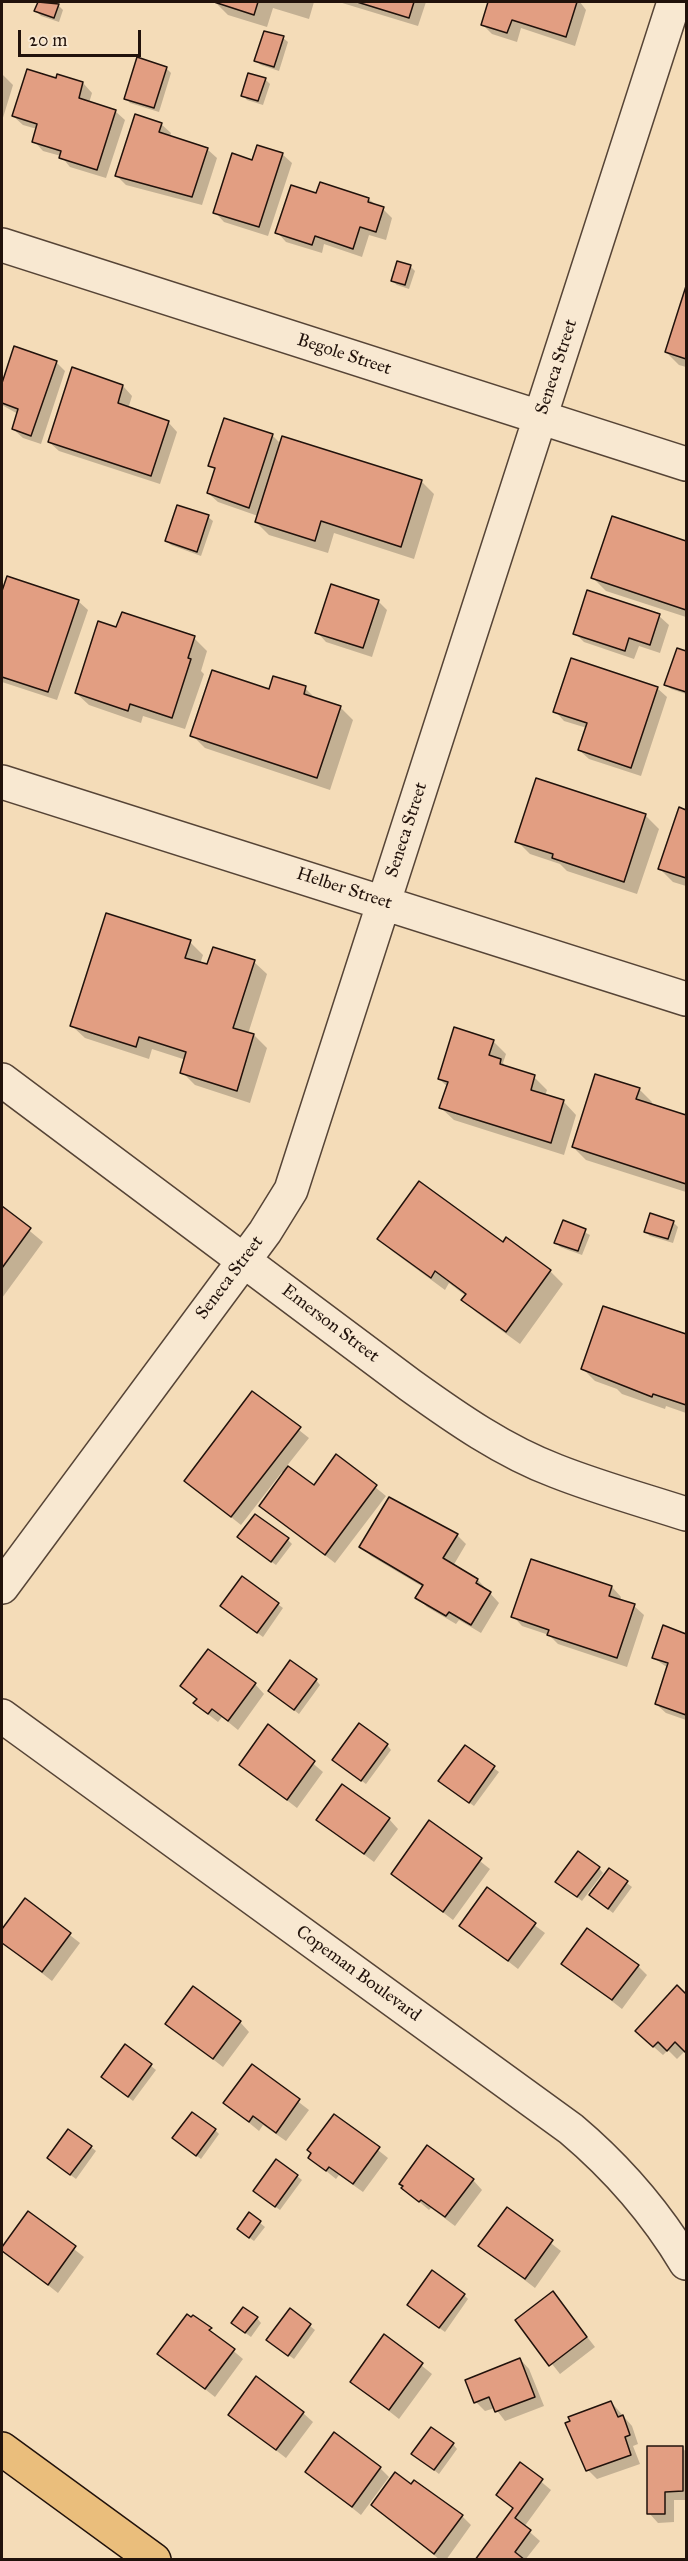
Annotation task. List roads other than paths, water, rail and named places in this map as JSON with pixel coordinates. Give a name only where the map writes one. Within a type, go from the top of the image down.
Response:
[{"type":"main road","points":[[2,2449],[154,2559]]},
{"type":"street","name":"Seneca Street","points":[[2,1587],[244,1259],[283,1204],[300,1168],[383,902],[674,2]]},
{"type":"street","name":"Begole Street","points":[[2,244],[687,464]]},
{"type":"street","name":"Helber Street","points":[[2,782],[687,999]]},
{"type":"street","name":"Emerson Street","points":[[2,1080],[426,1396],[496,1442],[555,1471],[687,1514]]},
{"type":"street","name":"Copeman Boulevard","points":[[2,1716],[571,2129],[605,2160],[638,2196],[687,2263]]}]
